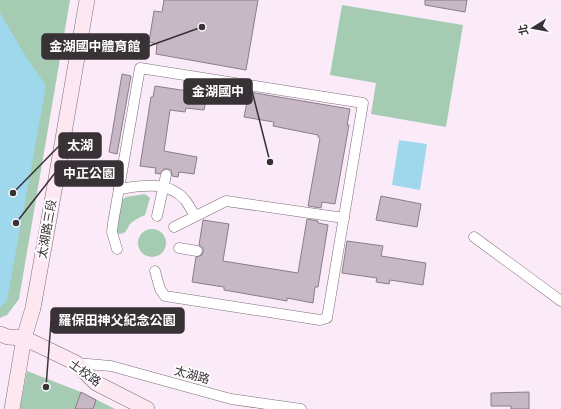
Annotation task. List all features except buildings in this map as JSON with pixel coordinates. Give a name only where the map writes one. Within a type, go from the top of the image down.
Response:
[{"type":"street","name":"太湖路三段","points":[[12,409],[24,338],[36,289],[87,0]]},
{"type":"street","points":[[117,249],[112,232],[140,68],[363,103],[327,318],[320,320],[165,296],[160,289],[155,271]]},
{"type":"street","points":[[157,216],[166,175]]},
{"type":"street","points":[[119,189],[151,185],[163,187],[176,192],[184,200],[195,216]]},
{"type":"street","points":[[174,227],[226,200],[344,218]]},
{"type":"street","points":[[474,236],[561,301]]},
{"type":"street","points":[[179,248],[197,252]]},
{"type":"street","name":"士校路","points":[[0,334],[8,337],[24,338],[76,364],[96,383],[147,409]]},
{"type":"street","name":"太湖路","points":[[76,364],[111,366],[231,399],[301,409]]},
{"type":"green space","points":[[0,0],[70,0],[19,299],[7,315],[0,318]]},
{"type":"green space","points":[[342,5],[463,25],[446,127],[371,114],[376,83],[330,75]]},
{"type":"green space","points":[[145,194],[150,198],[145,215],[130,224],[125,232],[118,234],[116,230],[122,200],[126,197]]},
{"type":"green space","points":[[152,229],[162,233],[166,243],[162,253],[152,257],[142,253],[138,243],[142,233]]},
{"type":"green space","points":[[27,371],[81,392],[115,409],[20,409]]},
{"type":"water","points":[[0,13],[25,55],[46,86],[7,300],[0,308]]},
{"type":"water","points":[[399,140],[427,144],[420,190],[392,185]]},
{"type":"place","name":"金湖國中體育館","points":[[202,27]]},
{"type":"place","name":"金湖國中","points":[[270,162]]},
{"type":"place","name":"太湖","points":[[13,193]]},
{"type":"place","name":"中正公園","points":[[16,223]]},
{"type":"place","name":"羅保田神父紀念公園","points":[[46,387]]}]
